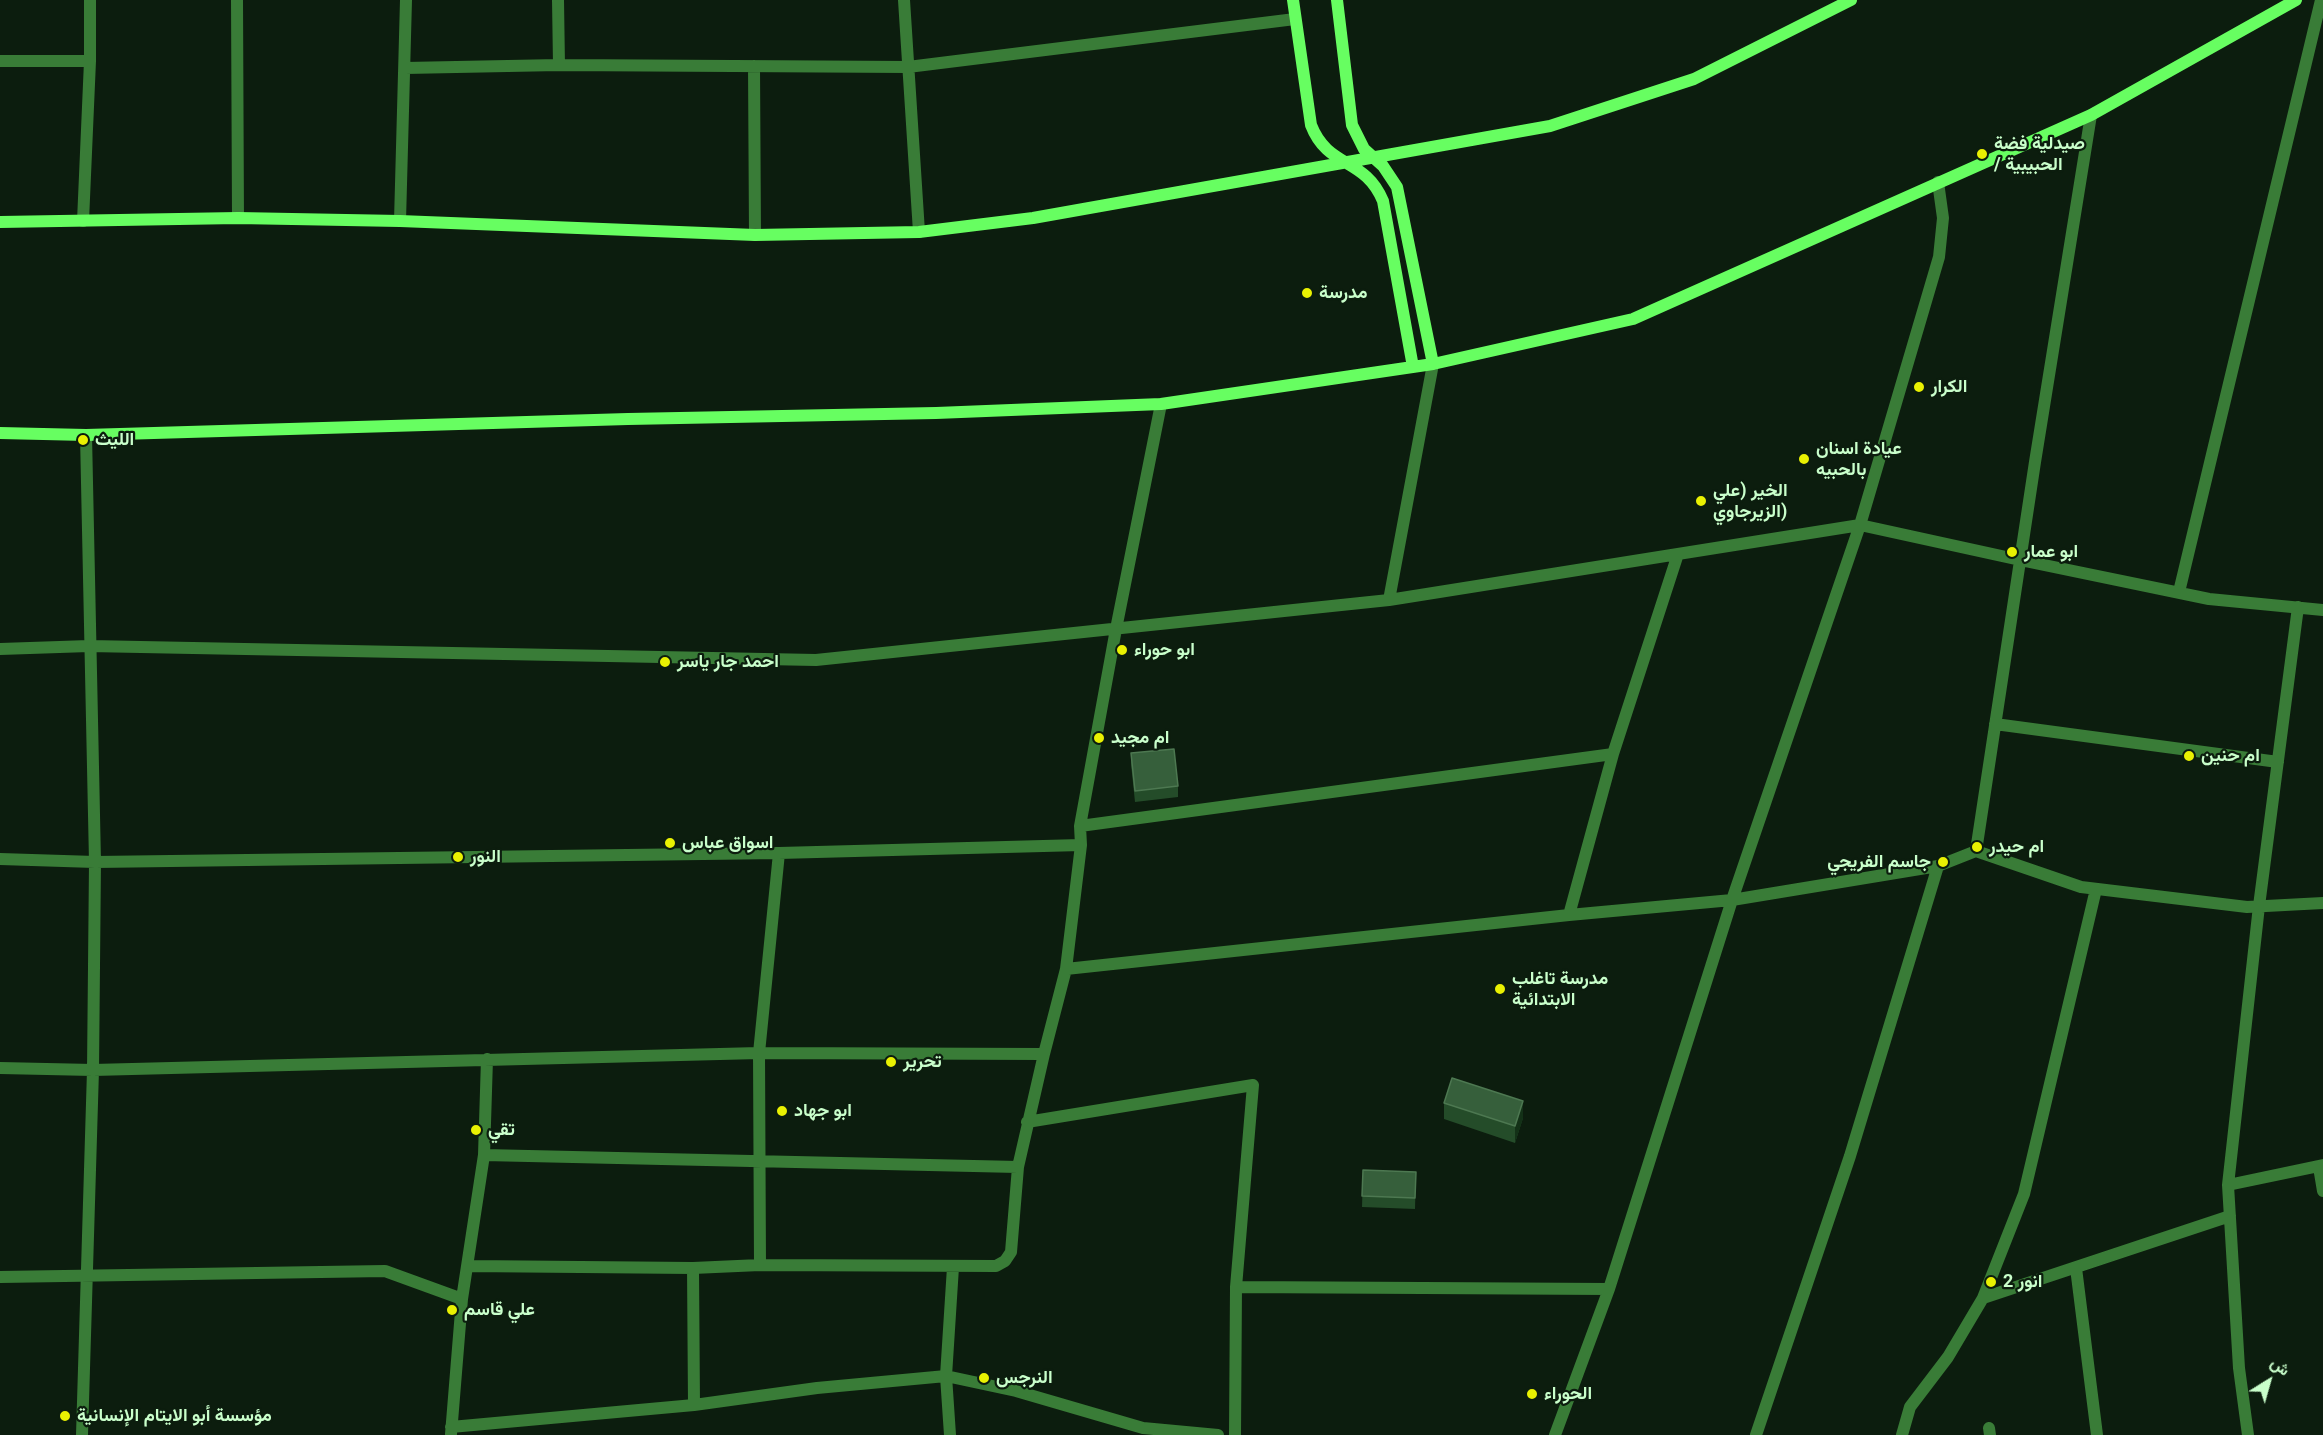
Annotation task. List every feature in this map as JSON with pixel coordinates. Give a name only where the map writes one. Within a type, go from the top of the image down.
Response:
[{"type":"street","points":[[83,220],[90,61],[90,0]]},
{"type":"street","points":[[237,0],[238,218]]},
{"type":"street","points":[[400,221],[406,0]]},
{"type":"street","points":[[558,0],[559,64]]},
{"type":"street","points":[[904,0],[920,232]]},
{"type":"street","points":[[1293,0],[1311,125],[1326,151],[1365,173],[1379,191],[1383,201],[1413,367]]},
{"type":"street","points":[[1337,0],[1352,125],[1364,149],[1391,176],[1401,199],[1433,364],[1389,600]]},
{"type":"street","points":[[0,222],[238,218],[400,221],[755,235],[920,232],[1034,218],[1550,126],[1694,79],[1851,0]]},
{"type":"street","points":[[0,433],[86,435],[628,419],[936,413],[1161,404],[1433,364],[1633,319],[2091,115],[2296,0]]},
{"type":"street","points":[[2179,592],[2320,0]]},
{"type":"street","points":[[405,68],[559,64],[908,67],[1295,19]]},
{"type":"street","points":[[0,61],[90,61]]},
{"type":"street","points":[[754,66],[755,235]]},
{"type":"street","points":[[1977,851],[2020,560],[2091,115]]},
{"type":"street","points":[[1555,1435],[1609,1289],[1732,900],[1860,525],[1939,257],[1943,218],[1938,182]]},
{"type":"street","points":[[468,1266],[953,1267],[996,1266],[1005,1261],[1011,1252],[1018,1167],[1066,969],[1081,845],[1080,826],[1161,404]]},
{"type":"street","points":[[82,1435],[93,1070],[95,862],[86,435]]},
{"type":"street","points":[[0,649],[89,646],[816,660],[1389,600],[1860,525],[2209,598],[2323,610]]},
{"type":"street","points":[[1569,915],[1613,754],[1678,554]]},
{"type":"street","points":[[2248,1435],[2239,1368],[2228,1185],[2259,906],[2298,607]]},
{"type":"street","points":[[1995,724],[2278,762]]},
{"type":"street","points":[[1080,826],[1613,754]]},
{"type":"street","points":[[0,859],[95,862],[779,853],[1081,845]]},
{"type":"street","points":[[1066,969],[1569,915],[1732,900],[1938,866],[1977,851],[2081,887],[2247,907],[2323,903]]},
{"type":"street","points":[[760,1265],[759,1053],[779,853]]},
{"type":"street","points":[[1756,1435],[1850,1156],[1938,866]]},
{"type":"street","points":[[1902,1435],[1911,1407],[1948,1357],[1983,1298],[2024,1194],[2096,889]]},
{"type":"street","points":[[0,1068],[93,1070],[759,1053],[1044,1054]]},
{"type":"street","points":[[487,1059],[484,1155],[462,1299],[451,1431],[694,1405],[818,1388],[946,1376],[1016,1391],[1143,1428],[1218,1435]]},
{"type":"street","points":[[1028,1122],[1253,1085],[1236,1287],[1235,1435]]},
{"type":"street","points":[[484,1155],[1018,1167]]},
{"type":"street","points":[[2228,1185],[2321,1166],[2323,1191]]},
{"type":"street","points":[[1983,1298],[2230,1216]]},
{"type":"street","points":[[950,1435],[946,1376],[953,1267]]},
{"type":"street","points":[[693,1268],[694,1405]]},
{"type":"street","points":[[2076,1268],[2097,1435]]},
{"type":"street","points":[[0,1277],[385,1271],[462,1299]]},
{"type":"street","points":[[1236,1287],[1609,1289]]},
{"type":"building","points":[[1174,749],[1178,786],[1135,791],[1131,753]]},
{"type":"building","points":[[1452,1078],[1523,1101],[1515,1126],[1444,1103]]},
{"type":"building","points":[[1363,1170],[1416,1172],[1415,1198],[1362,1196]]},
{"type":"place","name":"صيدلية فضة / الحبيبية","points":[[1982,154]]},
{"type":"place","name":"مدرسة","points":[[1307,293]]},
{"type":"place","name":"الكرار","points":[[1919,387]]},
{"type":"place","name":"الليث","points":[[83,440]]},
{"type":"place","name":"عيادة اسنان بالحبيه","points":[[1804,459]]},
{"type":"place","name":"الخير (علي الزيرجاوي)","points":[[1701,501]]},
{"type":"place","name":"ابو عمار","points":[[2012,552]]},
{"type":"place","name":"ابو حوراء","points":[[1122,650]]},
{"type":"place","name":"احمد جار ياسر","points":[[665,662]]},
{"type":"place","name":"ام مجيد","points":[[1099,738]]},
{"type":"place","name":"ام حنين","points":[[2189,756]]},
{"type":"place","name":"اسواق عباس","points":[[670,843]]},
{"type":"place","name":"ام حيدر","points":[[1977,847]]},
{"type":"place","name":"النور","points":[[458,857]]},
{"type":"place","name":"جاسم الفريجي","points":[[1943,862]]},
{"type":"place","name":"مدرسة تاغلب الابتدائية","points":[[1500,989]]},
{"type":"place","name":"تحرير","points":[[891,1062]]},
{"type":"place","name":"ابو جهاد","points":[[782,1111]]},
{"type":"place","name":"تقي","points":[[476,1130]]},
{"type":"place","name":"انور 2","points":[[1991,1282]]},
{"type":"place","name":"علي قاسم","points":[[452,1310]]},
{"type":"place","name":"النرجس","points":[[984,1378]]},
{"type":"place","name":"الحوراء","points":[[1532,1394]]},
{"type":"place","name":"مؤسسة أبو الايتام الإنسانية","points":[[65,1416]]}]
